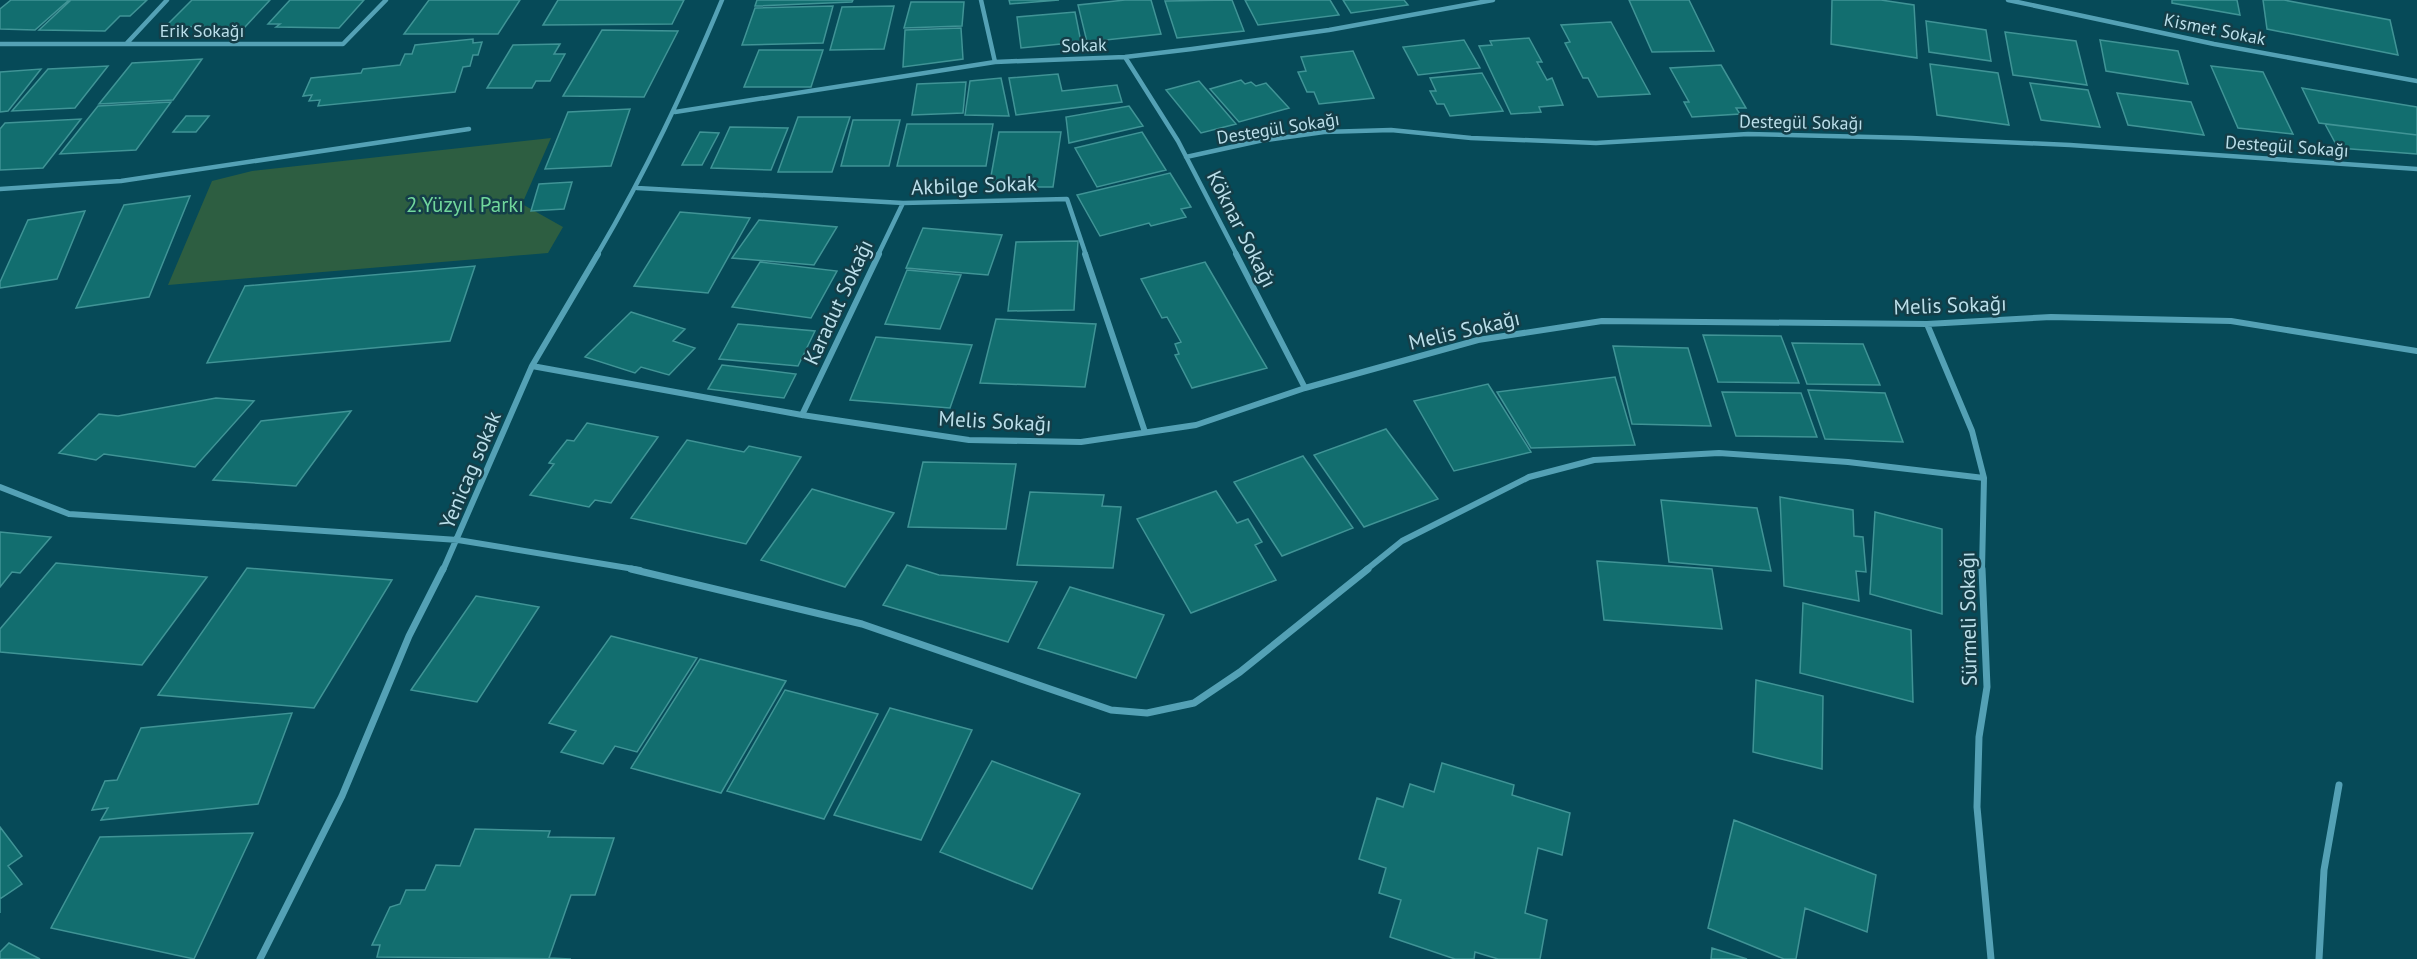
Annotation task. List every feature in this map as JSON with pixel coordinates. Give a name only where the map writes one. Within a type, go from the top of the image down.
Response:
[{"type":"street","points":[[127,43],[167,0]]},
{"type":"street","name":"Erik Sokağı","points":[[0,44],[343,44],[386,0]]},
{"type":"street","name":"Yenicag sokak","points":[[260,959],[342,796],[409,636],[458,540],[532,366],[637,188],[675,112],[722,0]]},
{"type":"street","points":[[981,0],[995,62]]},
{"type":"street","name":"Sokak","points":[[675,112],[995,62],[1125,57],[1329,30],[1493,0]]},
{"type":"street","name":"Kismet Sokak","points":[[2008,0],[2214,44],[2417,81]]},
{"type":"street","name":"Köknar Sokağı","points":[[1125,57],[1186,157],[1305,388]]},
{"type":"street","points":[[0,189],[122,181],[469,129]]},
{"type":"street","name":"Destegül Sokağı","points":[[1186,157],[1259,141],[1324,132],[1391,130],[1471,138],[1596,143],[1748,134],[1911,138],[2070,145],[2417,169]]},
{"type":"street","name":"Akbilge Sokak","points":[[637,188],[903,203],[1066,199],[1145,432]]},
{"type":"street","name":"Karadut Sokağı","points":[[802,415],[903,203]]},
{"type":"street","name":"Melis Sokağı","points":[[532,366],[802,415],[969,440],[1081,442],[1196,424],[1305,388],[1478,340],[1602,321],[1927,324],[2051,317],[2231,321],[2417,351]]},
{"type":"street","name":"Sürmeli Sokağı","points":[[1927,324],[1972,431],[1984,478],[1982,594],[1987,687],[1979,737],[1977,807],[1991,959]]},
{"type":"street","points":[[0,487],[69,514],[458,540],[651,572],[851,621],[1111,710],[1147,713],[1194,703],[1240,672],[1402,541],[1529,477],[1594,460],[1719,453],[1848,462],[1984,478]]},
{"type":"street","points":[[2319,959],[2324,870],[2339,785]]},
{"type":"green space","name":"2.Yüzyıl Parkı","points":[[551,138],[522,204],[563,227],[548,253],[168,285],[212,181],[252,171]]},
{"type":"building","points":[[11,0],[69,0],[35,30],[0,29],[0,9]]},
{"type":"building","points":[[71,0],[147,0],[130,16],[120,16],[105,31],[39,30]]},
{"type":"building","points":[[192,0],[270,0],[244,28],[166,26]]},
{"type":"building","points":[[290,0],[364,0],[339,28],[276,27],[280,24],[268,24]]},
{"type":"building","points":[[429,0],[520,0],[498,34],[404,34]]},
{"type":"building","points":[[558,0],[684,0],[672,24],[543,25]]},
{"type":"building","points":[[757,0],[853,0],[852,2],[755,6]]},
{"type":"building","points":[[1009,0],[1059,0],[1010,4]]},
{"type":"building","points":[[1151,0],[1161,34],[1087,42],[1078,5]]},
{"type":"building","points":[[1232,0],[1244,31],[1177,38],[1165,1]]},
{"type":"building","points":[[1245,0],[1330,0],[1339,15],[1258,25]]},
{"type":"building","points":[[1343,0],[1404,0],[1408,5],[1351,13]]},
{"type":"building","points":[[1629,0],[1689,0],[1714,51],[1652,52]]},
{"type":"building","points":[[1832,0],[1881,0],[1914,5],[1917,58],[1831,44]]},
{"type":"building","points":[[2172,0],[2237,0],[2240,15],[2172,3]]},
{"type":"building","points":[[2263,0],[2284,0],[2390,20],[2398,55],[2267,29]]},
{"type":"building","points":[[911,2],[964,2],[962,26],[904,28]]},
{"type":"building","points":[[833,6],[823,43],[742,45],[755,8]]},
{"type":"building","points":[[894,6],[884,49],[830,50],[842,7]]},
{"type":"building","points":[[1075,12],[1081,42],[1021,48],[1017,17]]},
{"type":"building","points":[[1926,21],[1986,30],[1991,61],[1929,52]]},
{"type":"building","points":[[1611,22],[1650,94],[1598,97],[1588,78],[1583,78],[1565,43],[1570,42],[1561,25]]},
{"type":"building","points":[[961,28],[963,59],[903,67],[905,30]]},
{"type":"building","points":[[602,30],[678,31],[644,97],[563,96]]},
{"type":"building","points":[[2005,32],[2076,41],[2087,85],[2013,75]]},
{"type":"building","points":[[1529,38],[1542,62],[1537,62],[1547,80],[1552,78],[1563,105],[1539,107],[1541,112],[1511,114],[1479,46],[1492,45],[1490,41]]},
{"type":"building","points":[[473,39],[473,43],[482,42],[478,55],[473,55],[470,66],[463,67],[455,92],[318,106],[320,100],[309,101],[312,95],[303,96],[311,78],[361,73],[363,69],[400,65],[405,54],[412,54],[415,45]]},
{"type":"building","points":[[1464,40],[1480,68],[1418,75],[1403,47]]},
{"type":"building","points":[[2100,40],[2178,51],[2188,84],[2106,71]]},
{"type":"building","points":[[560,44],[554,54],[565,54],[550,81],[536,81],[532,88],[487,88],[513,45]]},
{"type":"building","points":[[759,50],[823,50],[811,87],[744,87]]},
{"type":"building","points":[[1353,51],[1374,98],[1319,104],[1314,92],[1307,92],[1298,72],[1306,71],[1301,57]]},
{"type":"building","points":[[202,59],[173,100],[99,104],[132,63]]},
{"type":"building","points":[[1930,64],[1998,73],[2009,125],[1937,115]]},
{"type":"building","points":[[1721,65],[1746,108],[1736,108],[1740,114],[1692,117],[1684,102],[1689,102],[1670,68]]},
{"type":"building","points":[[108,66],[75,108],[12,111],[48,69]]},
{"type":"building","points":[[2211,66],[2263,72],[2293,134],[2238,128]]},
{"type":"building","points":[[41,69],[8,111],[0,112],[0,72]]},
{"type":"building","points":[[1482,73],[1503,111],[1450,116],[1444,104],[1437,104],[1430,91],[1436,91],[1430,78]]},
{"type":"building","points":[[1058,74],[1062,91],[1117,85],[1122,102],[1016,115],[1009,78]]},
{"type":"building","points":[[1001,78],[1009,116],[965,115],[970,81]]},
{"type":"building","points":[[1241,80],[1245,84],[1251,82],[1256,86],[1266,83],[1289,108],[1239,122],[1210,89]]},
{"type":"building","points":[[1199,81],[1236,124],[1201,133],[1166,90]]},
{"type":"building","points":[[966,82],[963,113],[912,115],[917,84]]},
{"type":"building","points":[[2030,83],[2088,90],[2100,127],[2041,120]]},
{"type":"building","points":[[2302,88],[2417,107],[2417,135],[2319,123]]},
{"type":"building","points":[[2117,93],[2191,102],[2204,135],[2128,125]]},
{"type":"building","points":[[171,102],[136,150],[60,154],[98,106]]},
{"type":"building","points":[[1129,106],[1143,126],[1069,143],[1066,117]]},
{"type":"building","points":[[630,109],[611,166],[545,169],[568,112]]},
{"type":"building","points":[[186,116],[209,116],[196,132],[173,132]]},
{"type":"building","points":[[798,117],[850,117],[832,172],[778,172]]},
{"type":"building","points":[[81,119],[43,168],[0,170],[0,129],[5,123]]},
{"type":"building","points":[[853,120],[900,120],[889,166],[841,166]]},
{"type":"building","points":[[907,124],[993,124],[986,166],[897,166]]},
{"type":"building","points":[[2325,124],[2417,135],[2417,154],[2338,148]]},
{"type":"building","points":[[730,127],[788,128],[771,170],[711,168]]},
{"type":"building","points":[[700,132],[719,133],[702,165],[682,165]]},
{"type":"building","points":[[999,132],[1061,132],[1053,187],[989,187]]},
{"type":"building","points":[[1142,132],[1166,170],[1097,187],[1075,148]]},
{"type":"building","points":[[1170,173],[1191,207],[1181,209],[1186,217],[1151,226],[1149,223],[1100,236],[1077,195]]},
{"type":"building","points":[[572,182],[564,209],[531,211],[539,184]]},
{"type":"building","points":[[190,196],[149,297],[76,308],[124,205]]},
{"type":"building","points":[[85,211],[57,279],[0,288],[0,282],[28,220]]},
{"type":"building","points":[[680,212],[750,218],[708,293],[634,286]]},
{"type":"building","points":[[759,220],[837,227],[814,265],[732,258]]},
{"type":"building","points":[[923,228],[1002,235],[988,275],[906,268]]},
{"type":"building","points":[[1078,241],[1074,310],[1008,311],[1016,242]]},
{"type":"building","points":[[760,262],[837,271],[811,318],[732,307]]},
{"type":"building","points":[[1205,262],[1267,368],[1192,388],[1175,355],[1179,354],[1175,344],[1181,342],[1167,317],[1162,318],[1141,279]]},
{"type":"building","points":[[475,266],[450,341],[207,363],[245,286]]},
{"type":"building","points":[[907,270],[961,275],[940,329],[885,324]]},
{"type":"building","points":[[631,312],[685,329],[673,341],[695,348],[669,375],[641,367],[635,373],[585,357]]},
{"type":"building","points":[[996,319],[1096,324],[1085,387],[980,383]]},
{"type":"building","points":[[738,324],[815,331],[798,366],[719,359]]},
{"type":"building","points":[[1703,335],[1781,336],[1799,383],[1718,382]]},
{"type":"building","points":[[876,337],[972,345],[950,408],[850,400]]},
{"type":"building","points":[[1792,343],[1863,344],[1880,385],[1807,384]]},
{"type":"building","points":[[1613,346],[1688,348],[1711,426],[1632,424]]},
{"type":"building","points":[[722,365],[796,374],[784,398],[708,389]]},
{"type":"building","points":[[1615,377],[1635,445],[1531,448],[1497,392]]},
{"type":"building","points":[[1488,384],[1531,452],[1454,471],[1414,401]]},
{"type":"building","points":[[1808,390],[1885,393],[1903,442],[1825,439]]},
{"type":"building","points":[[1722,392],[1801,393],[1817,437],[1736,436]]},
{"type":"building","points":[[216,398],[254,401],[195,467],[104,454],[96,460],[59,453],[99,414],[118,416]]},
{"type":"building","points":[[351,411],[296,486],[213,480],[261,421]]},
{"type":"building","points":[[587,423],[658,437],[611,503],[595,500],[589,507],[530,495],[554,464],[549,463],[567,440],[574,441]]},
{"type":"building","points":[[1386,429],[1438,499],[1364,527],[1314,455]]},
{"type":"building","points":[[687,440],[744,452],[749,446],[801,457],[746,544],[631,518]]},
{"type":"building","points":[[1303,456],[1353,528],[1282,556],[1234,482]]},
{"type":"building","points":[[923,462],[1016,464],[1006,529],[908,527]]},
{"type":"building","points":[[812,489],[894,513],[845,587],[761,560]]},
{"type":"building","points":[[1216,491],[1237,523],[1248,519],[1262,542],[1255,545],[1276,580],[1191,613],[1137,519]]},
{"type":"building","points":[[1030,492],[1104,495],[1102,506],[1121,507],[1113,568],[1017,565]]},
{"type":"building","points":[[1780,497],[1853,510],[1854,536],[1863,537],[1866,572],[1856,571],[1859,601],[1784,586]]},
{"type":"building","points":[[1661,500],[1757,508],[1771,571],[1669,562]]},
{"type":"building","points":[[1875,512],[1942,529],[1942,614],[1870,594]]},
{"type":"building","points":[[0,532],[51,537],[20,573],[12,572],[0,587]]},
{"type":"building","points":[[1597,561],[1712,569],[1722,629],[1604,620]]},
{"type":"building","points":[[56,563],[207,577],[142,665],[0,652],[0,629]]},
{"type":"building","points":[[907,565],[939,575],[1037,582],[1008,642],[883,605]]},
{"type":"building","points":[[247,568],[392,580],[314,708],[158,695]]},
{"type":"building","points":[[1070,587],[1164,615],[1136,678],[1038,648]]},
{"type":"building","points":[[476,596],[539,607],[477,702],[411,690]]},
{"type":"building","points":[[1803,603],[1911,630],[1913,702],[1800,673]]},
{"type":"building","points":[[611,636],[697,658],[637,752],[615,746],[603,764],[561,752],[576,731],[549,723]]},
{"type":"building","points":[[700,659],[786,681],[721,793],[631,768]]},
{"type":"building","points":[[1756,680],[1823,696],[1822,769],[1753,752]]},
{"type":"building","points":[[785,690],[878,714],[824,819],[727,791]]},
{"type":"building","points":[[890,708],[972,730],[921,840],[834,815]]},
{"type":"building","points":[[292,713],[258,804],[101,820],[108,808],[92,810],[105,781],[117,780],[141,728]]},
{"type":"building","points":[[992,761],[1080,794],[1032,889],[940,852]]},
{"type":"building","points":[[1442,763],[1514,785],[1512,795],[1570,813],[1562,855],[1538,848],[1525,913],[1547,920],[1540,959],[1498,959],[1475,952],[1474,959],[1455,959],[1390,937],[1401,900],[1379,893],[1386,868],[1359,859],[1377,798],[1403,807],[1410,784],[1434,792]]},
{"type":"building","points":[[1734,820],[1876,875],[1867,932],[1805,908],[1796,959],[1784,959],[1708,928]]},
{"type":"building","points":[[0,827],[22,856],[8,866],[22,884],[0,899]]},
{"type":"building","points":[[475,829],[550,831],[548,837],[614,838],[595,895],[571,895],[549,958],[571,959],[377,957],[380,945],[372,945],[390,907],[400,904],[406,890],[425,890],[436,865],[460,866]]},
{"type":"building","points":[[253,833],[194,959],[51,928],[100,837]]},
{"type":"building","points":[[9,943],[40,959],[0,959],[0,952]]},
{"type":"building","points":[[1712,948],[1747,959],[1711,959]]}]
